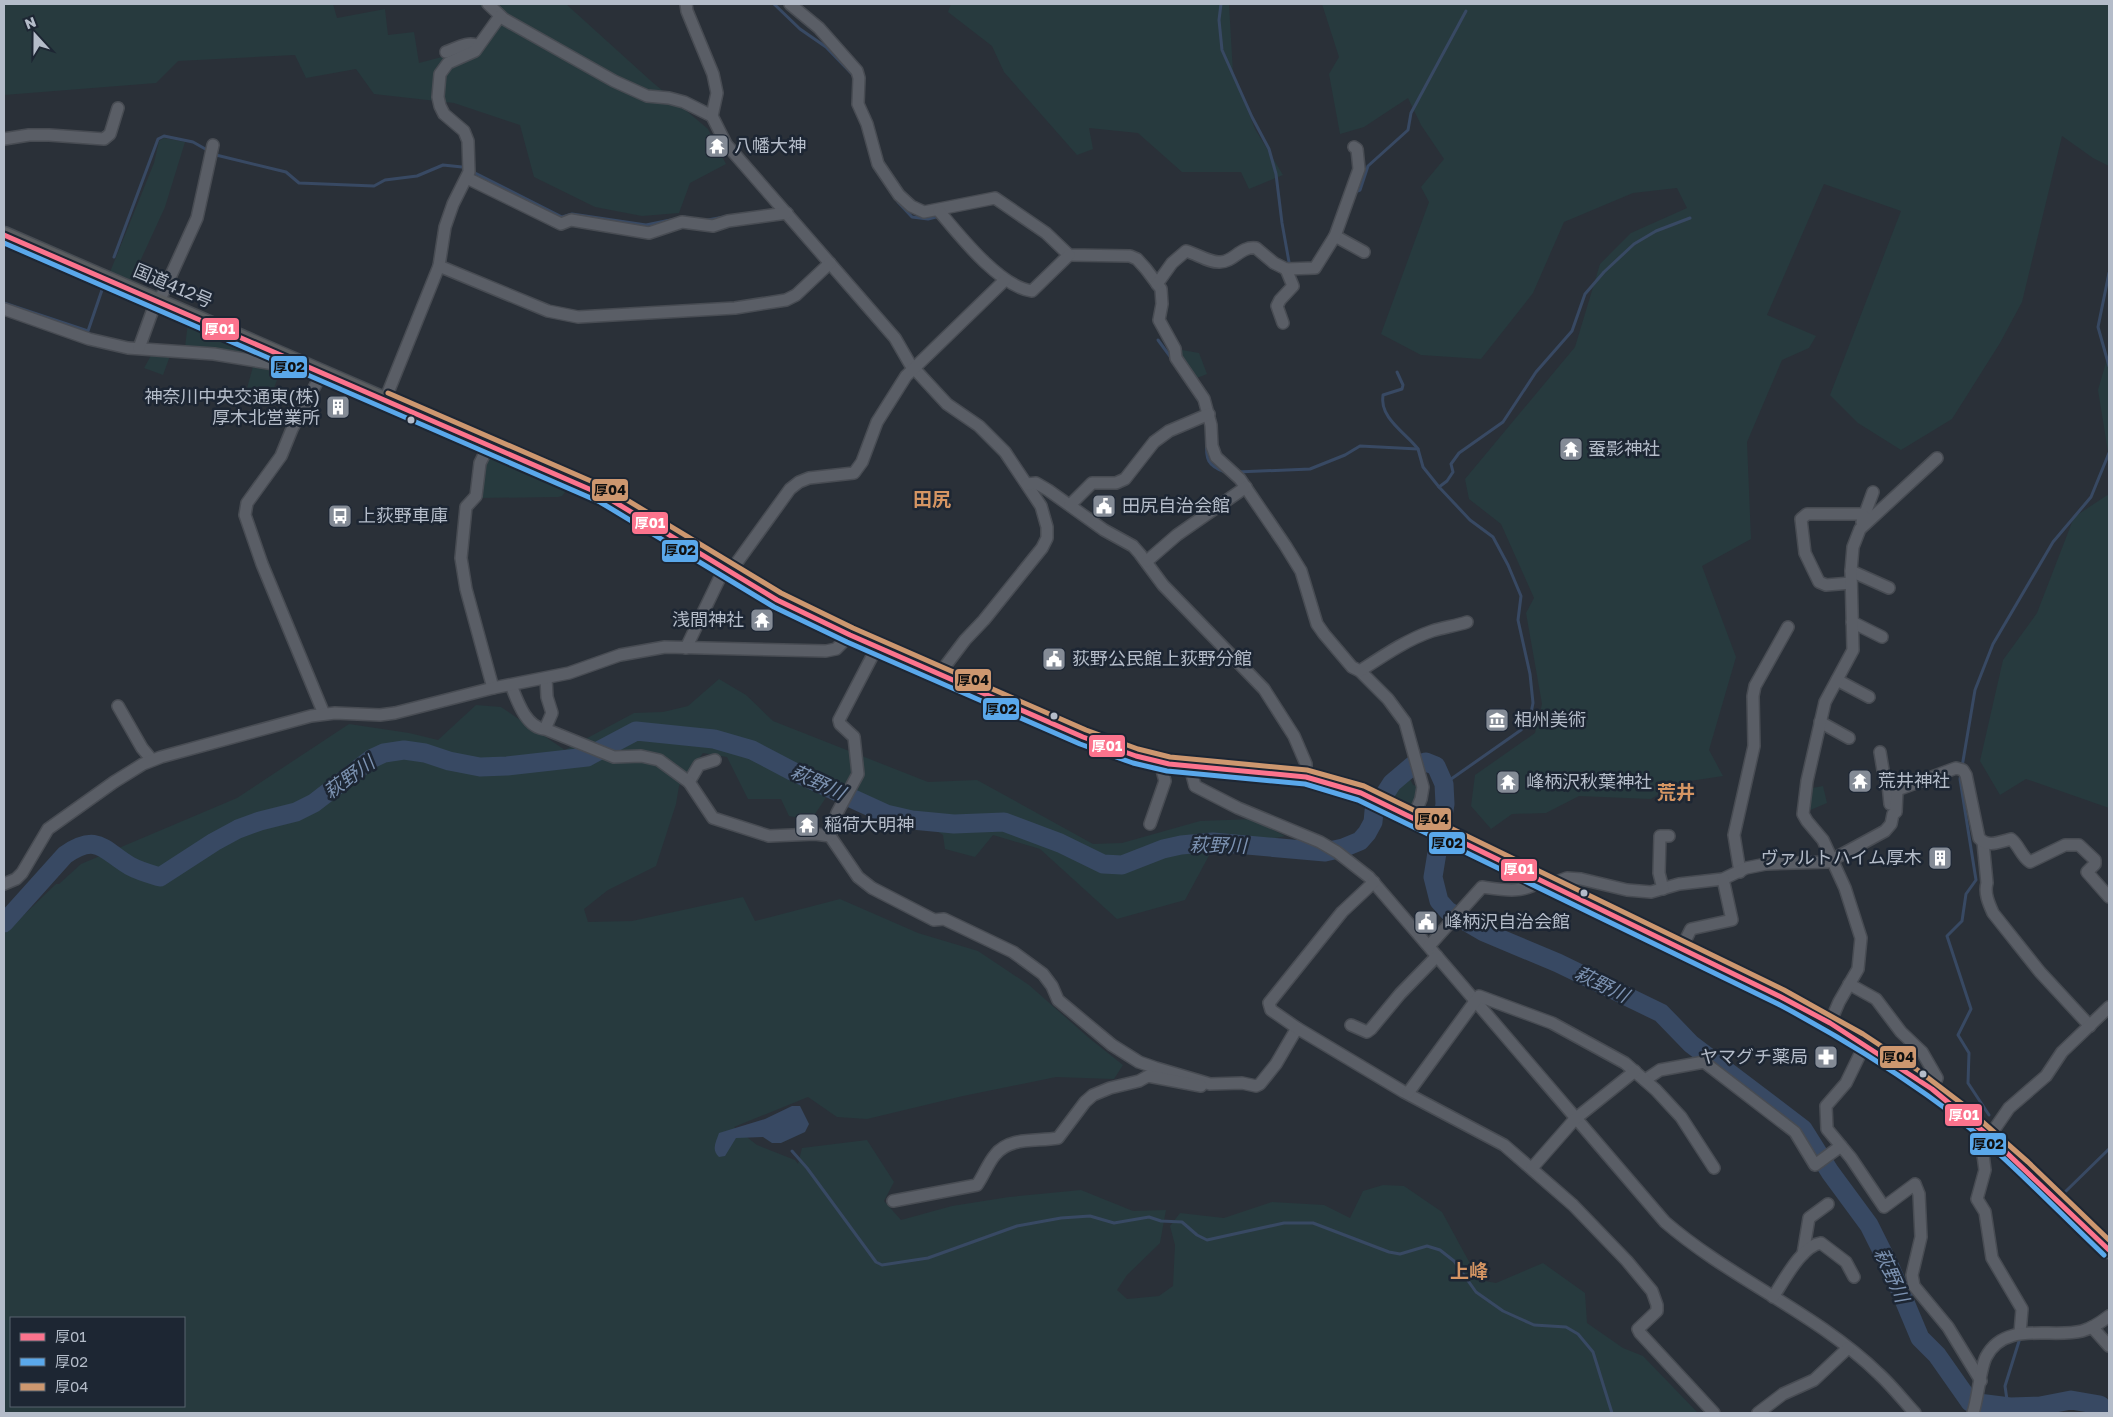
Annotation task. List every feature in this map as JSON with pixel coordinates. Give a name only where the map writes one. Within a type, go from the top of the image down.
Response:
[{"type":"highway","name":"国道412号","points":[[4,235],[489,445],[618,503],[777,600],[850,635],[1082,737],[1136,756],[1163,763],[1306,777],[1361,793],[1546,882],[1830,1023],[1865,1044],[1932,1089],[1990,1137],[2109,1250]]},
{"type":"street","points":[[488,4],[500,16],[614,80],[647,96],[669,98],[684,102],[712,116],[726,144],[895,338],[914,369],[947,404],[990,436],[1005,452],[1027,484],[1045,515],[1047,528],[1045,543],[1030,564],[965,640],[940,674]]},
{"type":"street","points":[[686,4],[687,11],[714,74],[717,93],[712,116]]},
{"type":"street","points":[[790,4],[819,28],[856,71],[859,78],[858,104],[867,124],[878,164],[899,195],[911,206],[924,212],[941,214],[995,198],[1046,233],[1066,258]]},
{"type":"street","points":[[384,400],[439,266],[445,227],[453,204],[469,172],[466,137],[462,128],[444,114],[438,97],[442,70],[451,62],[475,51],[500,16]]},
{"type":"street","points":[[446,52],[468,44],[474,43],[478,46]]},
{"type":"street","points":[[4,139],[39,135],[104,139],[110,134],[118,108]]},
{"type":"street","points":[[1157,284],[1172,264],[1186,251],[1217,262],[1224,262],[1243,249],[1256,248],[1274,263],[1286,269],[1315,268],[1335,236],[1360,169],[1357,148]]},
{"type":"street","points":[[139,348],[156,301],[162,294],[196,218],[212,149]]},
{"type":"street","points":[[467,178],[561,224],[571,220],[649,233],[682,222],[713,226],[728,221],[787,213]]},
{"type":"street","points":[[941,214],[971,248],[1005,280],[1026,290],[1032,291],[1066,258],[1130,256],[1137,259],[1161,289],[1162,304],[1159,320],[1175,349],[1176,358],[1204,398],[1205,416],[1216,457],[1238,479],[1301,571],[1317,624],[1352,668],[1360,671],[1388,699],[1405,722],[1423,787],[1419,821]]},
{"type":"street","points":[[1335,236],[1364,252]]},
{"type":"street","points":[[439,266],[548,311],[578,317],[735,308],[786,300],[796,295],[830,263]]},
{"type":"street","points":[[1283,323],[1277,306],[1293,286],[1286,269]]},
{"type":"street","points":[[686,648],[727,571],[794,485],[809,478],[854,473],[860,467],[877,422],[906,376],[1005,280]]},
{"type":"street","points":[[4,309],[89,338],[128,348],[214,354],[274,364],[299,363]]},
{"type":"street","points":[[322,373],[292,428],[281,456],[247,503],[245,515],[262,564],[324,714]]},
{"type":"street","points":[[1070,505],[1092,483],[1116,483],[1125,479],[1154,442],[1169,431],[1205,416]]},
{"type":"street","points":[[489,445],[480,463],[476,496],[466,506],[461,558],[466,589],[493,688]]},
{"type":"street","points":[[1860,528],[1937,458]]},
{"type":"street","points":[[1147,561],[1238,479]]},
{"type":"street","points":[[1027,484],[1036,483],[1104,530],[1133,546],[1147,561],[1163,585],[1264,690],[1294,736],[1306,764],[1306,777]]},
{"type":"street","points":[[1830,1023],[1858,969],[1861,938],[1845,888],[1824,840],[1803,814],[1807,781],[1825,702],[1853,650],[1851,571],[1853,546],[1873,492]]},
{"type":"street","points":[[1851,583],[1826,585],[1819,582],[1804,553],[1802,518],[1807,514],[1860,514],[1865,517]]},
{"type":"street","points":[[1851,571],[1889,588]]},
{"type":"street","points":[[1360,671],[1417,637],[1434,630],[1467,622]]},
{"type":"street","points":[[1852,622],[1882,637]]},
{"type":"street","points":[[1740,872],[1734,835],[1754,746],[1753,696],[1755,686],[1788,627]]},
{"type":"street","points":[[4,884],[16,879],[22,873],[48,829],[114,782],[152,760],[324,714],[380,715],[493,688],[546,678],[644,650],[686,648],[826,651],[836,649],[850,635]]},
{"type":"street","points":[[830,836],[836,813],[855,783],[858,774],[854,737],[840,724],[839,720],[877,647]]},
{"type":"street","points":[[545,729],[552,713],[547,697],[546,678]]},
{"type":"street","points":[[1837,680],[1869,697]]},
{"type":"street","points":[[511,685],[532,723],[539,729],[545,729],[614,758],[642,756],[659,760],[689,782],[713,818],[769,836],[815,834],[830,836],[858,877],[872,888],[934,920],[944,919],[1013,952],[1043,974],[1052,986],[1058,1000],[1127,1055],[1156,1068],[1210,1084]]},
{"type":"street","points":[[118,706],[142,748],[152,760]]},
{"type":"street","points":[[1820,722],[1849,738]]},
{"type":"street","points":[[1880,752],[1893,815]]},
{"type":"street","points":[[689,782],[699,765],[716,760]]},
{"type":"street","points":[[1150,824],[1158,812],[1165,781],[1162,770],[1163,763]]},
{"type":"street","points":[[1190,767],[1195,786],[1238,808],[1320,842],[1337,852],[1374,882],[1665,1222],[1705,1254],[1848,1348],[1879,1373],[1915,1413]]},
{"type":"street","points":[[1429,946],[1482,887],[1519,890],[1567,878],[1581,879],[1627,890],[1651,892],[1680,884],[1724,879],[1746,868],[1766,864],[1828,862],[1884,831],[1891,824],[1893,815],[1896,812],[1897,790],[1956,768],[1966,775],[1979,838],[1982,842],[1988,903],[1993,913],[2040,972],[2090,1026]]},
{"type":"street","points":[[1660,836],[1659,873],[1663,889]]},
{"type":"street","points":[[1982,842],[1988,844],[2011,839],[2023,857],[2030,862],[2065,845],[2079,845],[2095,860],[2095,864],[2087,872],[2109,897]]},
{"type":"street","points":[[1681,949],[1691,928],[1732,920],[1724,879]]},
{"type":"street","points":[[1374,882],[1342,912],[1270,1003],[1271,1010],[1297,1028],[1408,1093],[1504,1145],[1532,1168],[1591,1223],[1652,1291],[1657,1311],[1638,1329],[1640,1333],[1714,1413]]},
{"type":"street","points":[[1351,1025],[1367,1032],[1371,1029],[1400,994],[1437,956]]},
{"type":"street","points":[[1849,984],[1876,999],[1901,1032],[1922,1052],[1937,1078],[1932,1089]]},
{"type":"street","points":[[1408,1093],[1479,996],[1552,1023],[1625,1063],[1645,1080],[1681,1117],[1714,1168]]},
{"type":"street","points":[[2020,1333],[2022,1308],[1992,1258],[1985,1212],[1976,1199],[1985,1170],[1982,1147],[2009,1108],[2046,1076],[2062,1052],[2109,1007]]},
{"type":"street","points":[[893,1201],[977,1184],[996,1153],[1020,1140],[1043,1141],[1058,1138],[1085,1102],[1093,1095],[1110,1088],[1139,1081],[1148,1076],[1198,1087],[1210,1084],[1242,1083],[1256,1086],[1260,1084],[1276,1064],[1297,1028]]},
{"type":"street","points":[[1865,1044],[1846,1083],[1826,1106],[1827,1129],[1884,1207],[1915,1184],[1919,1194],[1921,1237],[1912,1275],[1914,1286],[1948,1327],[1980,1385]]},
{"type":"street","points":[[1645,1080],[1660,1070],[1704,1062],[1795,1132],[1815,1165],[1840,1147]]},
{"type":"street","points":[[1532,1168],[1575,1119],[1635,1071]]},
{"type":"street","points":[[1802,1254],[1809,1218],[1828,1204]]},
{"type":"street","points":[[1773,1297],[1802,1254],[1816,1244],[1821,1244],[1846,1262],[1854,1278]]},
{"type":"street","points":[[1974,1410],[1986,1357],[1999,1342],[2020,1333],[2082,1331],[2109,1316]]},
{"type":"street","points":[[2092,1327],[2109,1346]]},
{"type":"street","points":[[1758,1413],[1785,1387],[1814,1380],[1848,1348]]},
{"type":"green space","points":[[4,4],[333,4],[337,18],[385,9],[388,35],[414,32],[419,63],[472,49],[493,16],[478,4],[566,4],[651,81],[708,129],[726,164],[690,183],[679,213],[642,216],[595,207],[534,177],[520,125],[454,103],[374,94],[356,69],[306,78],[295,55],[178,61],[156,83],[4,95]]},
{"type":"green space","points":[[951,4],[1229,4],[1233,73],[1255,129],[1283,175],[1249,189],[1241,172],[1182,172],[1138,133],[1089,128],[1093,149],[1077,155],[1004,72],[992,46],[948,12]]},
{"type":"green space","points":[[1322,4],[2109,4],[2109,166],[2093,158],[2062,136],[2022,302],[2000,343],[1952,419],[1901,450],[1858,423],[1830,395],[1901,211],[1824,184],[1767,315],[1816,336],[1809,348],[1782,360],[1747,442],[1751,539],[1702,566],[1736,657],[1709,750],[1723,776],[1677,783],[1651,799],[1579,796],[1546,813],[1512,814],[1491,829],[1471,806],[1475,775],[1535,733],[1542,704],[1526,613],[1534,598],[1501,524],[1469,499],[1465,479],[1575,347],[1600,264],[1631,233],[1687,208],[1677,188],[1633,193],[1564,222],[1533,293],[1481,359],[1421,355],[1381,334],[1429,202],[1421,187],[1444,159],[1421,125],[1408,98],[1364,127],[1340,134],[1329,74],[1339,57]]},
{"type":"green space","points":[[164,138],[185,142],[165,207],[131,281],[110,272],[154,163],[159,141]]},
{"type":"green space","points":[[188,323],[245,348],[242,355],[185,347]]},
{"type":"green space","points":[[1182,350],[1199,353],[1207,374],[1197,378],[1184,362]]},
{"type":"green space","points":[[153,352],[171,353],[163,375],[144,368]]},
{"type":"green space","points":[[2109,352],[2109,458],[2098,390]]},
{"type":"green space","points":[[254,363],[281,369],[270,399],[246,392]]},
{"type":"green space","points":[[490,455],[568,488],[562,496],[558,497],[479,498],[483,463]]},
{"type":"green space","points":[[2109,494],[2109,808],[2026,779],[2000,795],[1980,761],[2003,660],[2037,613],[2074,517]]},
{"type":"green space","points":[[719,679],[746,695],[773,721],[928,782],[977,780],[1093,844],[1122,843],[1200,821],[1253,819],[1285,836],[1266,840],[1244,838],[1212,850],[1185,900],[1117,919],[1040,849],[993,835],[975,857],[945,849],[943,835],[905,810],[827,796],[811,820],[789,816],[781,799],[748,799],[727,757],[703,753],[679,786],[676,804],[656,866],[608,890],[584,909],[588,922],[632,921],[743,897],[755,921],[840,899],[918,933],[978,951],[1029,985],[1123,1065],[1114,1079],[1056,1077],[963,1096],[867,1119],[837,1117],[808,1097],[734,1127],[757,1145],[795,1160],[798,1164],[802,1148],[867,1140],[894,1182],[884,1201],[901,1220],[952,1206],[1009,1197],[1081,1190],[1133,1211],[1166,1210],[1160,1243],[1127,1275],[1117,1290],[1127,1299],[1159,1296],[1173,1286],[1175,1245],[1170,1226],[1180,1213],[1224,1218],[1272,1202],[1324,1205],[1350,1218],[1363,1191],[1383,1185],[1404,1186],[1442,1212],[1479,1280],[1496,1283],[1543,1263],[1585,1293],[1587,1323],[1623,1348],[1643,1356],[1698,1413],[4,1413],[4,934],[56,884],[59,884],[81,864],[237,798],[349,724],[409,733],[438,740],[476,705],[501,707],[565,750],[634,713],[663,712],[688,706]]},
{"type":"green space","points":[[1409,777],[1413,785],[1419,787],[1411,808],[1391,797]]},
{"type":"green space","points":[[1823,786],[1827,803],[1808,811],[1809,791],[1812,788]]},
{"type":"water","points":[[792,1106],[800,1106],[809,1124],[805,1132],[781,1143],[772,1143],[763,1137],[736,1138],[725,1156],[719,1157],[715,1152],[719,1133],[765,1119]]},
{"type":"waterway","points":[[774,4],[800,29],[826,47],[853,75]]},
{"type":"waterway","points":[[1221,4],[1219,20],[1222,50],[1252,117],[1269,149],[1276,174],[1289,262]]},
{"type":"waterway","points":[[1355,192],[1360,190],[1368,166],[1408,130],[1411,113],[1466,11]]},
{"type":"waterway","points":[[114,257],[158,139],[164,136],[193,142],[216,155],[286,172],[299,183],[374,186],[385,180],[417,176],[443,165],[462,167]]},
{"type":"waterway","points":[[475,173],[562,217],[572,214],[646,225],[685,217]]},
{"type":"waterway","points":[[898,202],[912,217],[928,219],[940,216]]},
{"type":"waterway","points":[[708,220],[729,216]]},
{"type":"waterway","points":[[1439,487],[1447,481],[1453,472],[1451,464],[1459,453],[1503,422],[1536,372],[1572,331],[1585,294],[1604,272],[1634,244],[1656,231],[1690,218]]},
{"type":"waterway","points":[[2109,273],[2098,327],[2109,366]]},
{"type":"waterway","points":[[4,303],[88,331],[103,287]]},
{"type":"waterway","points":[[1158,340],[1172,359]]},
{"type":"waterway","points":[[1397,372],[1403,385],[1402,389],[1383,395],[1385,411],[1394,425],[1418,449]]},
{"type":"waterway","points":[[1207,441],[1207,457],[1209,461],[1215,467],[1225,472]]},
{"type":"waterway","points":[[1237,472],[1310,469],[1345,455],[1360,446],[1418,449],[1423,467],[1439,487],[1470,520],[1493,537],[1508,565],[1521,596],[1518,620],[1530,674],[1533,703],[1530,718],[1521,730],[1444,784]]},
{"type":"waterway","points":[[1962,767],[1975,690],[1993,644],[2053,542],[2091,497],[2109,453]]},
{"type":"waterway","name":"萩野川","points":[[4,923],[65,855],[76,848],[93,844],[100,846],[133,868],[160,877],[214,842],[238,829],[296,812],[314,803],[371,759],[384,753],[404,750],[425,753],[449,761],[480,767],[507,766],[587,757],[636,731],[714,739],[752,750],[792,771],[886,814],[912,820],[954,824],[1004,822],[1060,843],[1103,864],[1122,865],[1163,849],[1213,842],[1325,852],[1343,848],[1360,841],[1367,833],[1373,822],[1374,811],[1392,783],[1412,766],[1426,762],[1436,766],[1444,784],[1445,804],[1433,877],[1439,901],[1448,911],[1484,932],[1558,963],[1661,1013],[1691,1044],[1803,1129],[1830,1172],[1869,1225],[1891,1269],[1920,1338],[1937,1355],[1970,1402],[2010,1407],[2040,1406],[2071,1400],[2100,1405],[2108,1413]]},
{"type":"waterway","points":[[1961,773],[1960,779],[1976,880],[1966,894],[1962,921],[1947,936],[1971,1009],[1958,1035],[1969,1053],[1968,1083],[1989,1115]]},
{"type":"waterway","points":[[2065,1192],[2109,1149]]},
{"type":"waterway","points":[[792,1151],[807,1168],[876,1262],[882,1265],[928,1258],[1017,1226],[1061,1218],[1090,1216],[1114,1223],[1149,1217],[1161,1221],[1182,1222],[1197,1235],[1207,1240],[1284,1223],[1313,1223],[1389,1252],[1400,1254],[1427,1246],[1440,1250],[1454,1261],[1476,1292],[1503,1311],[1534,1325],[1566,1327],[1578,1334],[1593,1352],[1612,1413]]},
{"type":"waterway","points":[[2008,1407],[2005,1386],[2020,1338]]},
{"type":"transit line","name":"厚01","points":[[4,235],[603,495],[777,600],[850,635],[1083,737],[1136,756],[1169,764],[1306,777],[1361,793],[1781,997],[1830,1023],[1932,1089],[1990,1137],[2109,1250]]},
{"type":"transit line","name":"厚02","points":[[4,243],[600,502],[774,607],[847,642],[1080,744],[1133,763],[1167,771],[1305,784],[1358,800],[1778,1004],[1854,1047],[1927,1095],[1973,1131],[2104,1255]]},
{"type":"transit line","name":"厚04","points":[[388,393],[607,488],[781,593],[853,628],[1086,730],[1138,749],[1170,757],[1307,770],[1364,786],[1784,990],[1863,1034],[1919,1071],[1961,1103],[2028,1162],[2109,1240]]},
{"type":"place","name":"八幡大神","points":[[717,146]]},
{"type":"place","name":"神奈川中央交通東(株) 厚木北営業所","points":[[338,407]]},
{"type":"place","name":"蚕影神社","points":[[1571,449]]},
{"type":"place","name":"田尻自治会館","points":[[1104,506]]},
{"type":"place","name":"上荻野車庫","points":[[340,516]]},
{"type":"place","name":"浅間神社","points":[[762,620]]},
{"type":"place","name":"荻野公民館上荻野分館","points":[[1054,659]]},
{"type":"place","name":"相州美術","points":[[1497,720]]},
{"type":"place","name":"荒井神社","points":[[1860,781]]},
{"type":"place","name":"峰柄沢秋葉神社","points":[[1508,782]]},
{"type":"place","name":"稲荷大明神","points":[[807,825]]},
{"type":"place","name":"ヴァルトハイム厚木","points":[[1940,858]]},
{"type":"place","name":"峰柄沢自治会館","points":[[1426,922]]},
{"type":"place","name":"ヤマグチ薬局","points":[[1826,1057]]},
{"type":"district","name":"田尻","points":[[932,499]]},
{"type":"district","name":"荒井","points":[[1676,792]]},
{"type":"district","name":"上峰","points":[[1469,1271]]}]
